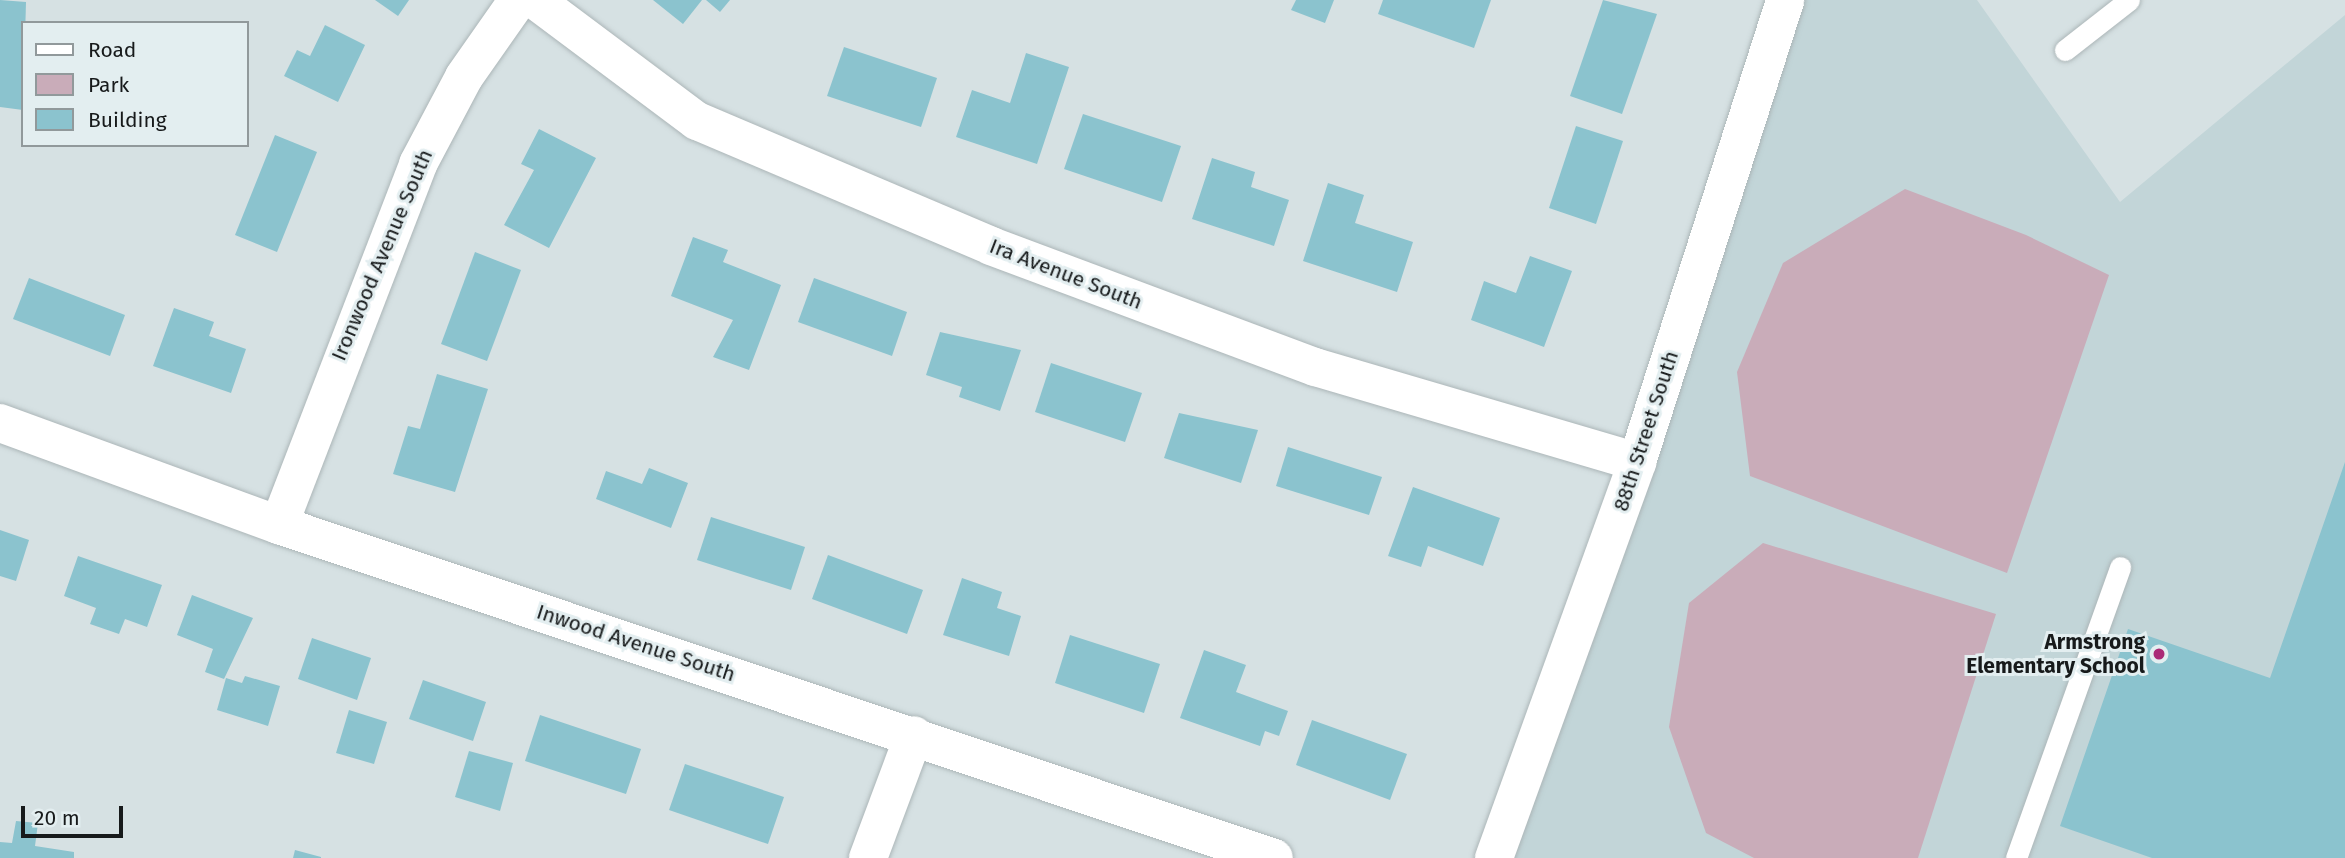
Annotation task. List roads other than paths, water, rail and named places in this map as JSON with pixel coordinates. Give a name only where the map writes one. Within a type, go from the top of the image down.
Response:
[{"type":"street","name":"Ironwood Avenue South","points":[[279,525],[352,319],[418,163],[464,77],[517,0]]},
{"type":"street","name":"Ira Avenue South","points":[[535,0],[697,121],[991,246],[1315,367],[1637,462]]},
{"type":"street","name":"88th Street South","points":[[1494,858],[1637,462],[1785,0]]},
{"type":"street","name":"Inwood Avenue South","points":[[0,423],[279,525],[914,735],[1274,858]]},
{"type":"street","points":[[868,858],[914,735]]},
{"type":"lane","points":[[2065,50],[2129,0]]},
{"type":"lane","points":[[2016,858],[2120,567]]},
{"type":"place","name":"Armstrong Elementary School","points":[[2159,654]]}]
